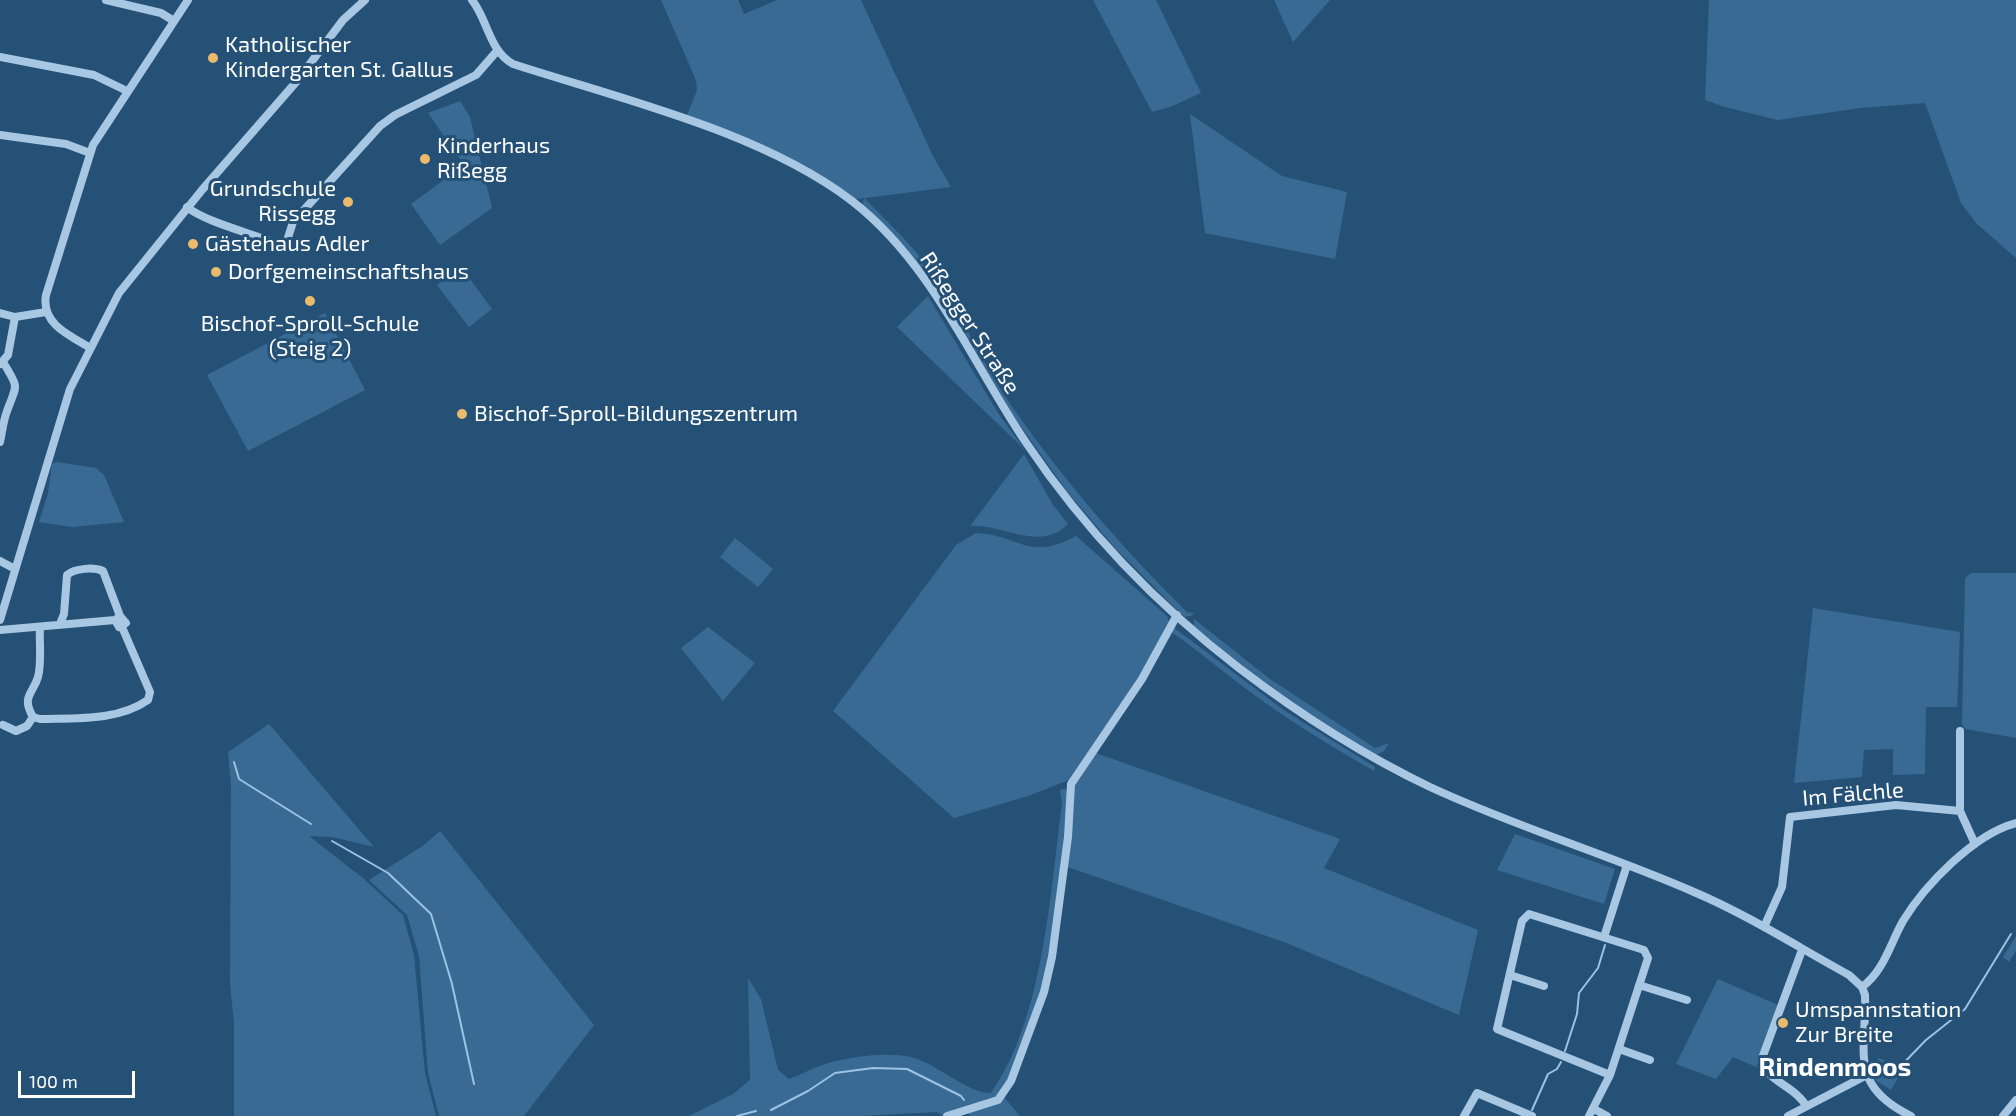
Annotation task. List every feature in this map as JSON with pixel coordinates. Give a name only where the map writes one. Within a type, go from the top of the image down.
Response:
[{"type":"street","points":[[106,0],[161,13],[174,21]]},
{"type":"street","points":[[89,347],[60,329],[46,312],[46,295],[90,153],[127,91],[188,0]]},
{"type":"street","points":[[0,620],[70,389],[89,347],[126,280],[297,81],[343,20],[365,0]]},
{"type":"street","points":[[187,207],[203,218],[257,234],[285,247],[293,222],[380,126],[395,114],[476,75],[497,51],[481,12],[472,0]]},
{"type":"street","name":"Rißegger Straße","points":[[497,51],[513,64],[685,120],[764,150],[805,170],[857,206],[897,245],[933,291],[1001,404],[1071,505],[1130,571],[1177,615],[1239,668],[1293,707],[1381,761],[1429,786],[1516,824],[1627,865],[1729,909],[1849,975],[1862,987]]},
{"type":"street","points":[[0,57],[94,75],[127,91]]},
{"type":"street","points":[[0,135],[66,144],[90,153]]},
{"type":"street","points":[[0,313],[15,317],[46,312]]},
{"type":"street","points":[[0,442],[6,413],[14,399],[16,387],[1,363],[8,355],[15,317]]},
{"type":"street","points":[[0,561],[15,569]]},
{"type":"street","points":[[33,717],[40,719],[99,717],[139,706],[148,700],[150,692],[122,627],[116,626],[117,618],[103,572],[98,569],[73,571],[68,575],[64,614],[60,624]]},
{"type":"street","points":[[947,1116],[998,1100],[1011,1081],[1044,992],[1052,957],[1068,837],[1071,784],[1142,679],[1177,615]]},
{"type":"street","points":[[0,630],[117,618]]},
{"type":"street","points":[[33,717],[27,700],[29,691],[38,677],[40,627]]},
{"type":"street","points":[[3,725],[16,731],[27,726],[33,717]]},
{"type":"street","points":[[1960,731],[1960,811],[1975,844]]},
{"type":"street","name":"Im Fälchle","points":[[1764,927],[1782,887],[1791,818],[1896,805],[1960,811]]},
{"type":"street","points":[[1911,1116],[1884,1098],[1867,1075],[1862,1059],[1865,1003],[1862,987],[1876,974],[1919,898],[1975,844],[1990,834],[2016,823]]},
{"type":"street","points":[[1604,937],[1627,865]]},
{"type":"street","points":[[1606,1116],[1592,1112],[1610,1075],[1648,958],[1644,950],[1529,914],[1522,921],[1497,1029],[1610,1075]]},
{"type":"street","points":[[1802,950],[1761,1061],[1768,1072],[1799,1094],[1806,1106]]},
{"type":"street","points":[[1510,975],[1544,986]]},
{"type":"street","points":[[1639,985],[1687,1000]]},
{"type":"street","points":[[1619,1049],[1650,1060]]},
{"type":"street","points":[[1788,1116],[1867,1075]]},
{"type":"street","points":[[1464,1116],[1477,1093],[1532,1116]]},
{"type":"street","points":[[2003,1116],[2016,1100]]},
{"type":"shaded area","points":[[661,0],[738,0],[744,14],[777,0],[861,0],[933,156],[951,187],[850,200],[805,170],[685,120],[697,90],[696,80]]},
{"type":"shaded area","points":[[1093,0],[1156,0],[1201,93],[1170,107],[1152,112]]},
{"type":"shaded area","points":[[1274,0],[1330,0],[1293,42]]},
{"type":"shaded area","points":[[1709,0],[2016,0],[2016,258],[1977,224],[1961,203],[1925,103],[1860,108],[1778,120],[1705,100]]},
{"type":"shaded area","points":[[460,101],[470,117],[492,208],[440,245],[411,204],[464,165],[428,113]]},
{"type":"shaded area","points":[[1190,114],[1282,176],[1347,192],[1335,259],[1205,233]]},
{"type":"shaded area","points":[[864,198],[912,247],[937,279],[1003,392],[1053,462],[1140,564],[1187,612],[1194,613],[1191,616],[1184,617],[1116,549],[1069,494],[1002,400],[940,297],[862,207]]},
{"type":"shaded area","points":[[461,267],[492,309],[469,327],[437,285]]},
{"type":"shaded area","points":[[928,296],[998,413],[1025,450],[897,327]]},
{"type":"shaded area","points":[[325,313],[365,390],[248,451],[207,375]]},
{"type":"shaded area","points":[[1024,454],[1053,505],[1068,524],[1057,532],[1033,537],[995,528],[970,526]]},
{"type":"shaded area","points":[[57,462],[96,468],[104,475],[124,522],[72,527],[39,522],[48,493],[52,464]]},
{"type":"shaded area","points":[[976,533],[1035,547],[1046,547],[1076,536],[1167,616],[1169,621],[1138,680],[1069,780],[1028,796],[954,818],[833,711],[956,545]]},
{"type":"shaded area","points":[[735,538],[773,569],[758,587],[720,557]]},
{"type":"shaded area","points":[[1971,573],[2016,573],[2016,738],[1966,729],[1962,725],[1965,578]]},
{"type":"shaded area","points":[[1813,608],[1960,632],[1957,707],[1926,707],[1925,774],[1893,775],[1893,749],[1864,750],[1862,777],[1794,783]]},
{"type":"shaded area","points":[[1194,619],[1270,679],[1375,748],[1389,743],[1384,751],[1376,755],[1328,726],[1237,661],[1194,626]]},
{"type":"shaded area","points":[[708,627],[755,663],[723,701],[681,648]]},
{"type":"shaded area","points":[[1173,627],[1285,711],[1375,767],[1374,771],[1260,699],[1171,632]]},
{"type":"shaded area","points":[[269,724],[374,847],[332,837],[309,836],[364,879],[403,915],[414,955],[425,1073],[436,1116],[234,1116],[234,1023],[230,983],[231,786],[228,752]]},
{"type":"shaded area","points":[[1093,752],[1340,839],[1324,868],[1478,930],[1459,1015],[1284,942],[1065,866],[1073,785]]},
{"type":"shaded area","points":[[1060,790],[1068,790],[1062,867],[1047,968],[1033,1019],[1003,1096],[1020,1116],[970,1116],[965,1109],[944,1116],[936,1112],[861,1116],[689,1116],[733,1094],[750,1080],[748,978],[761,999],[778,1070],[789,1079],[832,1062],[861,1056],[892,1055],[921,1060],[972,1089],[991,1093],[1009,1062],[1034,992],[1048,914],[1062,803]]},
{"type":"shaded area","points":[[440,831],[594,1025],[524,1116],[439,1116],[428,1073],[419,956],[407,915],[369,880],[424,845]]},
{"type":"shaded area","points":[[1515,834],[1615,869],[1604,904],[1497,870]]},
{"type":"shaded area","points":[[2016,936],[2016,951],[2009,962],[2003,957]]},
{"type":"shaded area","points":[[1718,979],[1778,1005],[1759,1054],[1761,1069],[1733,1057],[1716,1079],[1676,1064]]},
{"type":"shaded area","points":[[1879,1058],[1903,1069],[1891,1090],[1875,1080],[1871,1065]]},
{"type":"waterway","points":[[234,762],[239,779],[311,824]]},
{"type":"waterway","points":[[332,841],[388,873],[431,914],[452,984],[474,1084]]},
{"type":"waterway","points":[[1893,1074],[1926,1040],[1965,1009],[2011,934]]},
{"type":"waterway","points":[[1565,1051],[1577,1014],[1579,993],[1598,968],[1605,945]]},
{"type":"waterway","points":[[1532,1110],[1548,1074],[1557,1069],[1561,1062]]},
{"type":"waterway","points":[[771,1110],[808,1091],[835,1073],[873,1068],[907,1069],[961,1096],[964,1100]]},
{"type":"waterway","points":[[737,1116],[756,1111]]},
{"type":"place","name":"Katholischer Kindergarten St. Gallus","points":[[213,58]]},
{"type":"place","name":"Kinderhaus Rißegg","points":[[425,159]]},
{"type":"place","name":"Grundschule Rissegg","points":[[348,202]]},
{"type":"place","name":"Gästehaus Adler","points":[[193,244]]},
{"type":"place","name":"Dorfgemeinschaftshaus","points":[[216,272]]},
{"type":"place","name":"Bischof-Sproll-Schule (Steig 2)","points":[[310,301]]},
{"type":"place","name":"Bischof-Sproll-Bildungszentrum","points":[[462,414]]},
{"type":"place","name":"Umspannstation Zur Breite","points":[[1783,1023]]},
{"type":"district","name":"Rindenmoos","points":[[1835,1067]]}]
